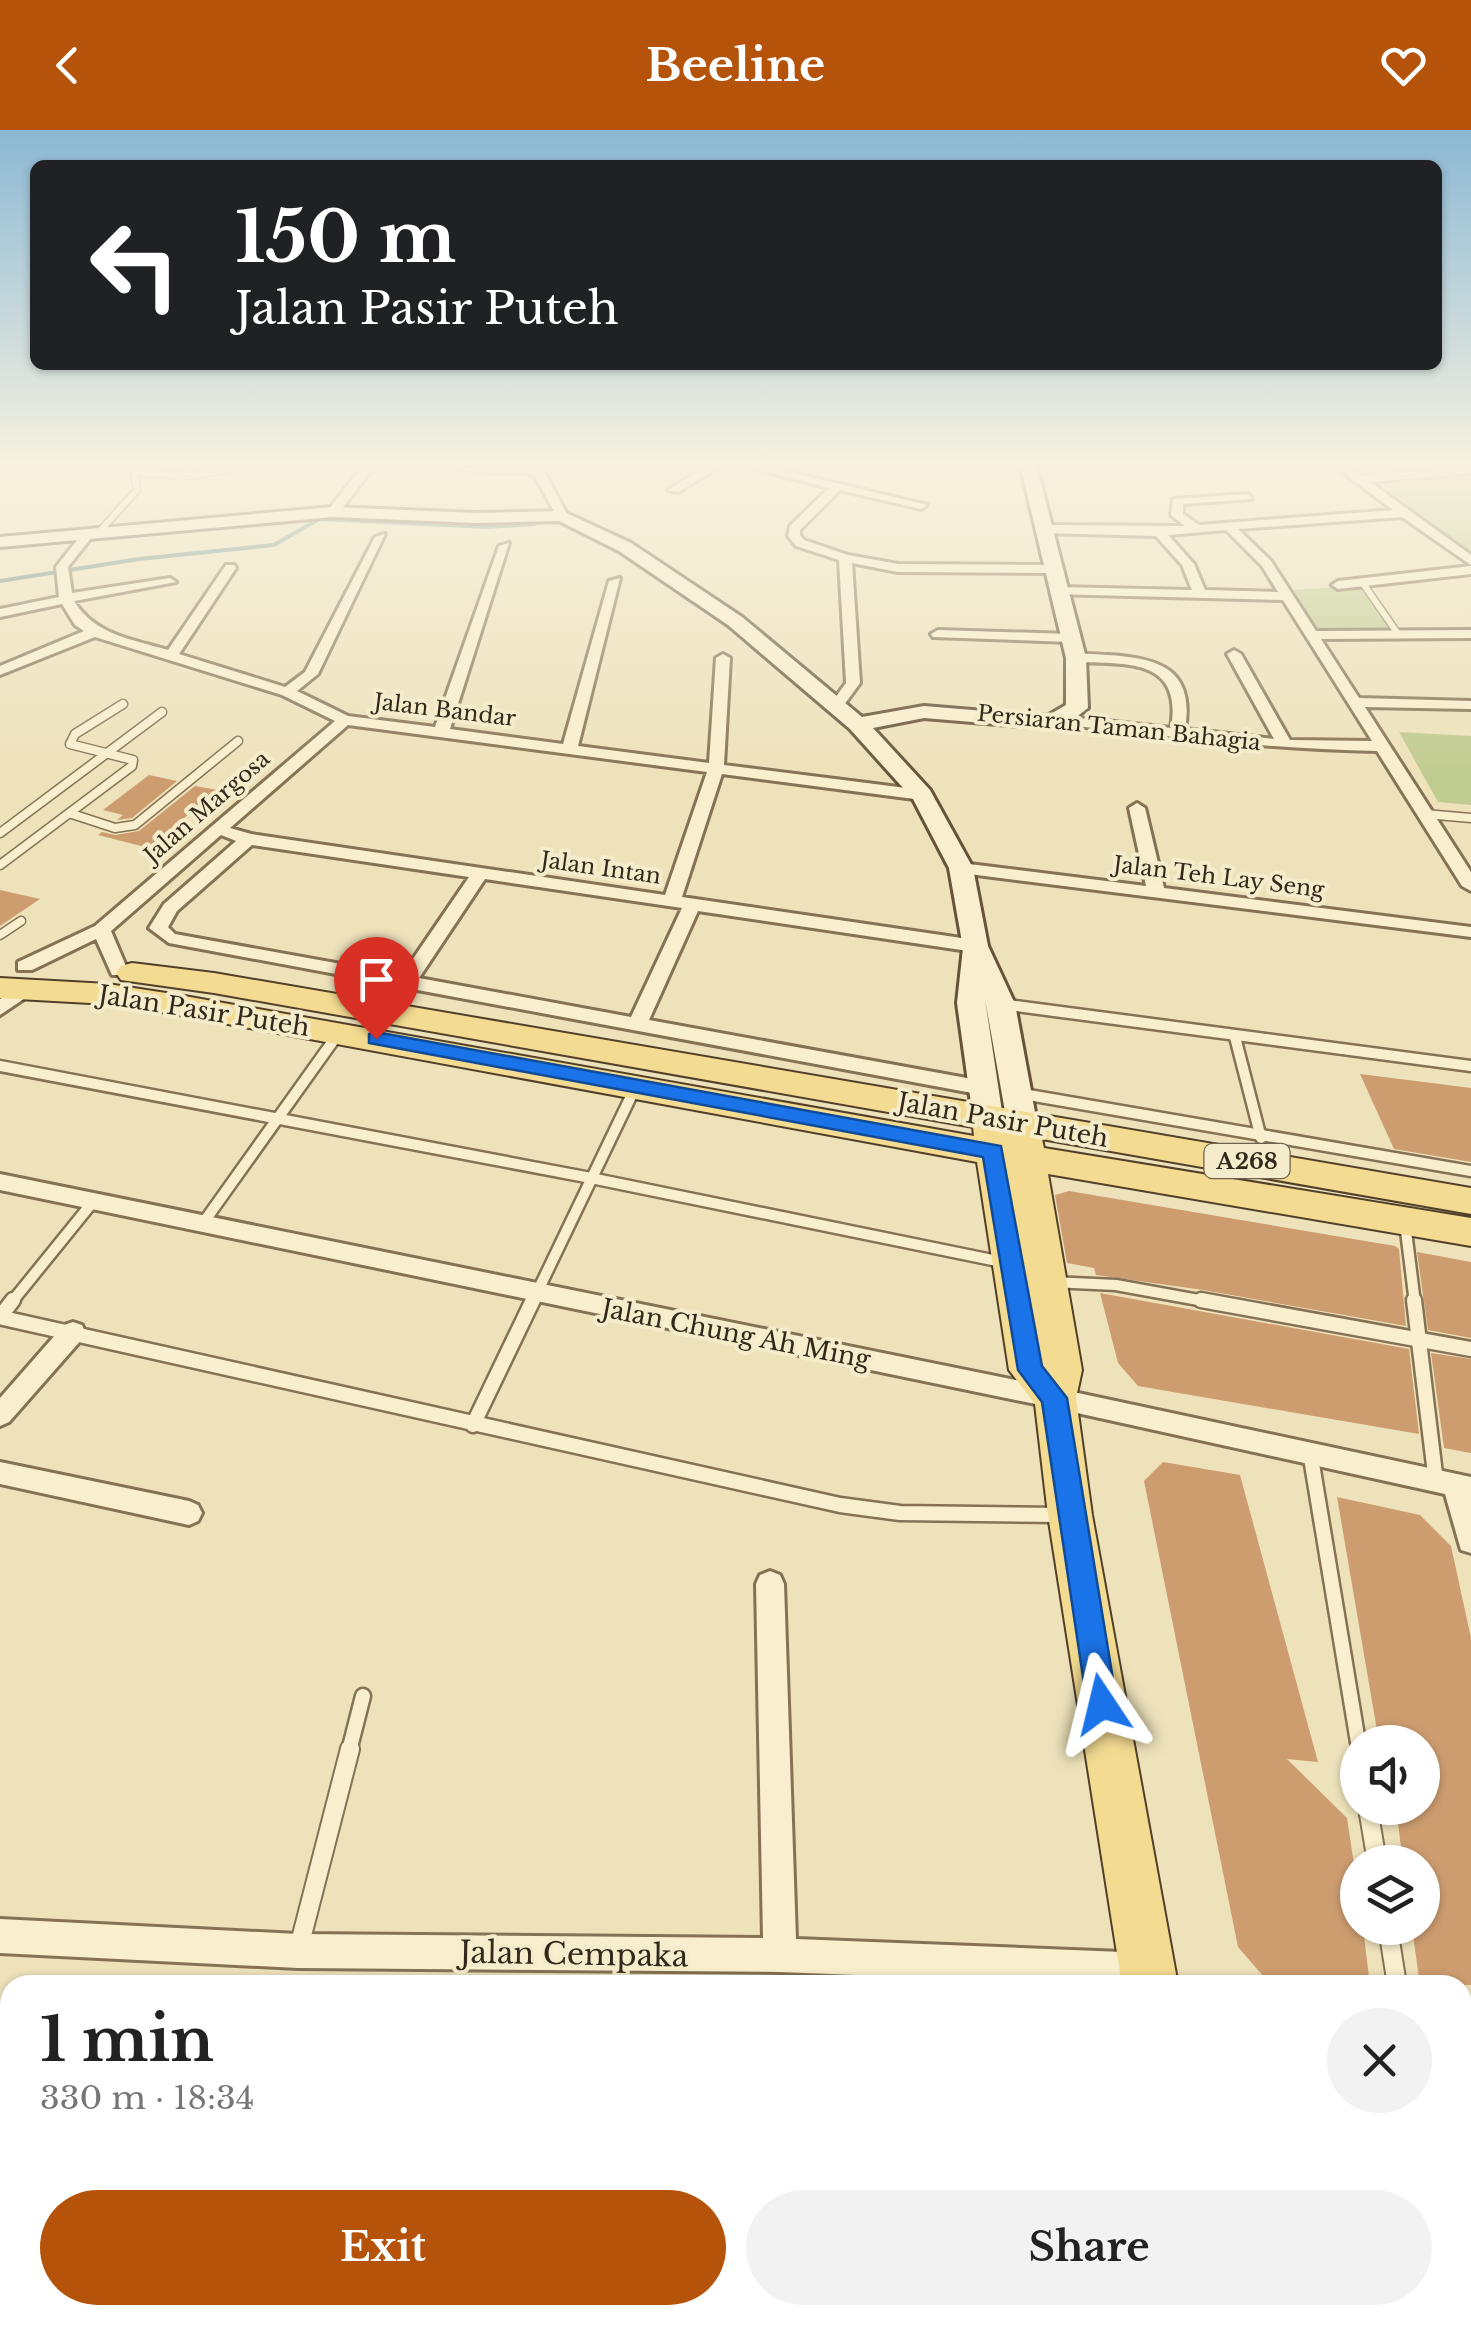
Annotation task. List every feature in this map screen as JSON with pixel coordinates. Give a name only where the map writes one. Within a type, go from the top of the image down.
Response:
[{"type":"main road","points":[[661,570],[735,620],[858,724],[922,796],[942,826],[961,868],[975,946],[1001,1004],[1009,1264],[1030,1370],[1054,1398]]},
{"type":"main road","points":[[1054,570],[1076,658],[1076,708],[1058,720]]},
{"type":"main road","name":"Persiaran Taman Bahagia","points":[[858,724],[924,712],[1058,720]]},
{"type":"main road","points":[[975,946],[971,1003],[1048,1282],[1061,1370],[1054,1398],[1070,1515],[1148,1975]]},
{"type":"main road","name":"Jalan Pasir Puteh","points":[[10,984],[119,971],[1471,1201]]},
{"type":"main road","name":"Jalan Pasir Puteh","points":[[10,984],[108,994],[636,1086],[1005,1122],[1471,1232]]},
{"type":"street","points":[[62,570],[66,599],[80,622],[94,632]]},
{"type":"street","points":[[170,657],[228,570]]},
{"type":"street","points":[[287,692],[311,674],[364,570]]},
{"type":"street","points":[[441,733],[497,570]]},
{"type":"street","points":[[836,706],[854,683],[847,570]]},
{"type":"street","points":[[1191,570],[1200,594]]},
{"type":"street","points":[[1271,570],[1471,886]]},
{"type":"street","points":[[1338,584],[1467,570]]},
{"type":"street","points":[[0,612],[91,591],[170,582]]},
{"type":"street","points":[[570,748],[614,582]]},
{"type":"street","points":[[1058,590],[1288,596]]},
{"type":"street","points":[[0,671],[94,632]]},
{"type":"street","name":"Jalan Bandar","points":[[94,632],[287,692],[345,720],[922,796]]},
{"type":"street","points":[[938,634],[1070,638]]},
{"type":"street","points":[[1312,635],[1471,634]]},
{"type":"street","points":[[1234,654],[1285,745]]},
{"type":"street","points":[[672,900],[716,768],[723,658]]},
{"type":"street","points":[[1076,658],[1142,662],[1163,668],[1177,684],[1183,714],[1177,735]]},
{"type":"street","points":[[1354,702],[1471,705]]},
{"type":"street","name":"Jalan Margosa","points":[[10,984],[101,930],[345,720]]},
{"type":"street","name":"Persiaran Taman Bahagia","points":[[1058,720],[1285,745],[1382,746]]},
{"type":"street","points":[[1137,808],[1156,892]]},
{"type":"street","name":"Jalan Intan","points":[[221,830],[248,839],[975,946]]},
{"type":"street","points":[[248,839],[170,908],[158,928],[169,938],[638,1024],[1005,1122]]},
{"type":"street","name":"Jalan Teh Lay Seng","points":[[961,868],[1471,932]]},
{"type":"street","points":[[386,1014],[480,874]]},
{"type":"street","points":[[638,1024],[693,903]]},
{"type":"street","points":[[101,930],[119,971]]},
{"type":"street","name":"Jalan Chung Ah Ming","points":[[0,1182],[1054,1398],[1311,1458],[1454,1485]]},
{"type":"street","points":[[0,1415],[73,1332]]},
{"type":"street","points":[[0,1473],[189,1513]]},
{"type":"street","points":[[1454,1485],[1471,1541]]},
{"type":"street","points":[[770,1584],[780,1956]]},
{"type":"street","name":"Jalan Cempaka","points":[[1,1938],[298,1951],[780,1956],[1113,1975]]},
{"type":"lane","points":[[1362,582],[1398,634]]},
{"type":"lane","points":[[0,865],[132,766],[134,760],[70,744],[69,739],[123,704]]},
{"type":"lane","points":[[0,833],[162,712]]},
{"type":"lane","points":[[72,814],[115,828],[135,825],[238,741]]},
{"type":"lane","points":[[1425,814],[1471,818]]},
{"type":"lane","points":[[0,935],[22,921]]},
{"type":"lane","points":[[1001,1004],[1471,1066]]},
{"type":"lane","points":[[201,1226],[339,1032]]},
{"type":"lane","points":[[1234,1036],[1261,1138]]},
{"type":"lane","points":[[0,1066],[591,1178],[1009,1264]]},
{"type":"lane","points":[[473,1425],[636,1086]]},
{"type":"lane","points":[[1005,1122],[1261,1138],[1471,1171]]},
{"type":"lane","points":[[92,1202],[2,1317],[862,1509],[1070,1515]]},
{"type":"lane","points":[[1404,1219],[1418,1340],[1454,1485]]},
{"type":"lane","points":[[1048,1282],[1116,1285],[1471,1349]]},
{"type":"lane","points":[[1311,1458],[1355,1725]]},
{"type":"lane","points":[[298,1951],[363,1696]]},
{"type":"lane","points":[[1391,1945],[1395,1975]]},
{"type":"green space","points":[[1359,586],[1390,630],[1317,631],[1292,590]]},
{"type":"green space","points":[[1399,732],[1471,736],[1471,805],[1438,802]]},
{"type":"building","points":[[149,775],[177,781],[132,818],[117,820],[123,815],[103,810]]},
{"type":"building","points":[[195,786],[217,790],[149,848],[98,835],[139,831]]},
{"type":"building","points":[[0,890],[40,899],[0,926]]},
{"type":"building","points":[[1360,1074],[1471,1088],[1471,1162],[1394,1149]]},
{"type":"building","points":[[1069,1191],[1395,1246],[1399,1249],[1406,1326],[1096,1275],[1094,1268],[1067,1263],[1055,1195]]},
{"type":"building","points":[[1417,1252],[1471,1262],[1471,1338],[1428,1330]]},
{"type":"building","points":[[1100,1293],[1409,1349],[1419,1434],[1138,1386],[1118,1363]]},
{"type":"building","points":[[1431,1353],[1471,1359],[1471,1453],[1444,1448]]},
{"type":"building","points":[[1163,1462],[1240,1475],[1318,1762],[1287,1759],[1340,1811],[1340,1825],[1348,1825],[1351,1845],[1340,1845],[1340,1945],[1365,1945],[1369,1975],[1262,1975],[1238,1947],[1144,1481]]},
{"type":"building","points":[[1337,1497],[1420,1515],[1451,1546],[1471,1638],[1471,1975],[1419,1975],[1414,1945],[1440,1945],[1440,1845],[1401,1845],[1398,1825],[1440,1825],[1440,1725],[1376,1725]]},
{"type":"waterway","points":[[0,581],[67,570]]},
{"type":"route","points":[[376,1039],[993,1152],[1030,1370],[1054,1398],[1102,1704]]}]
